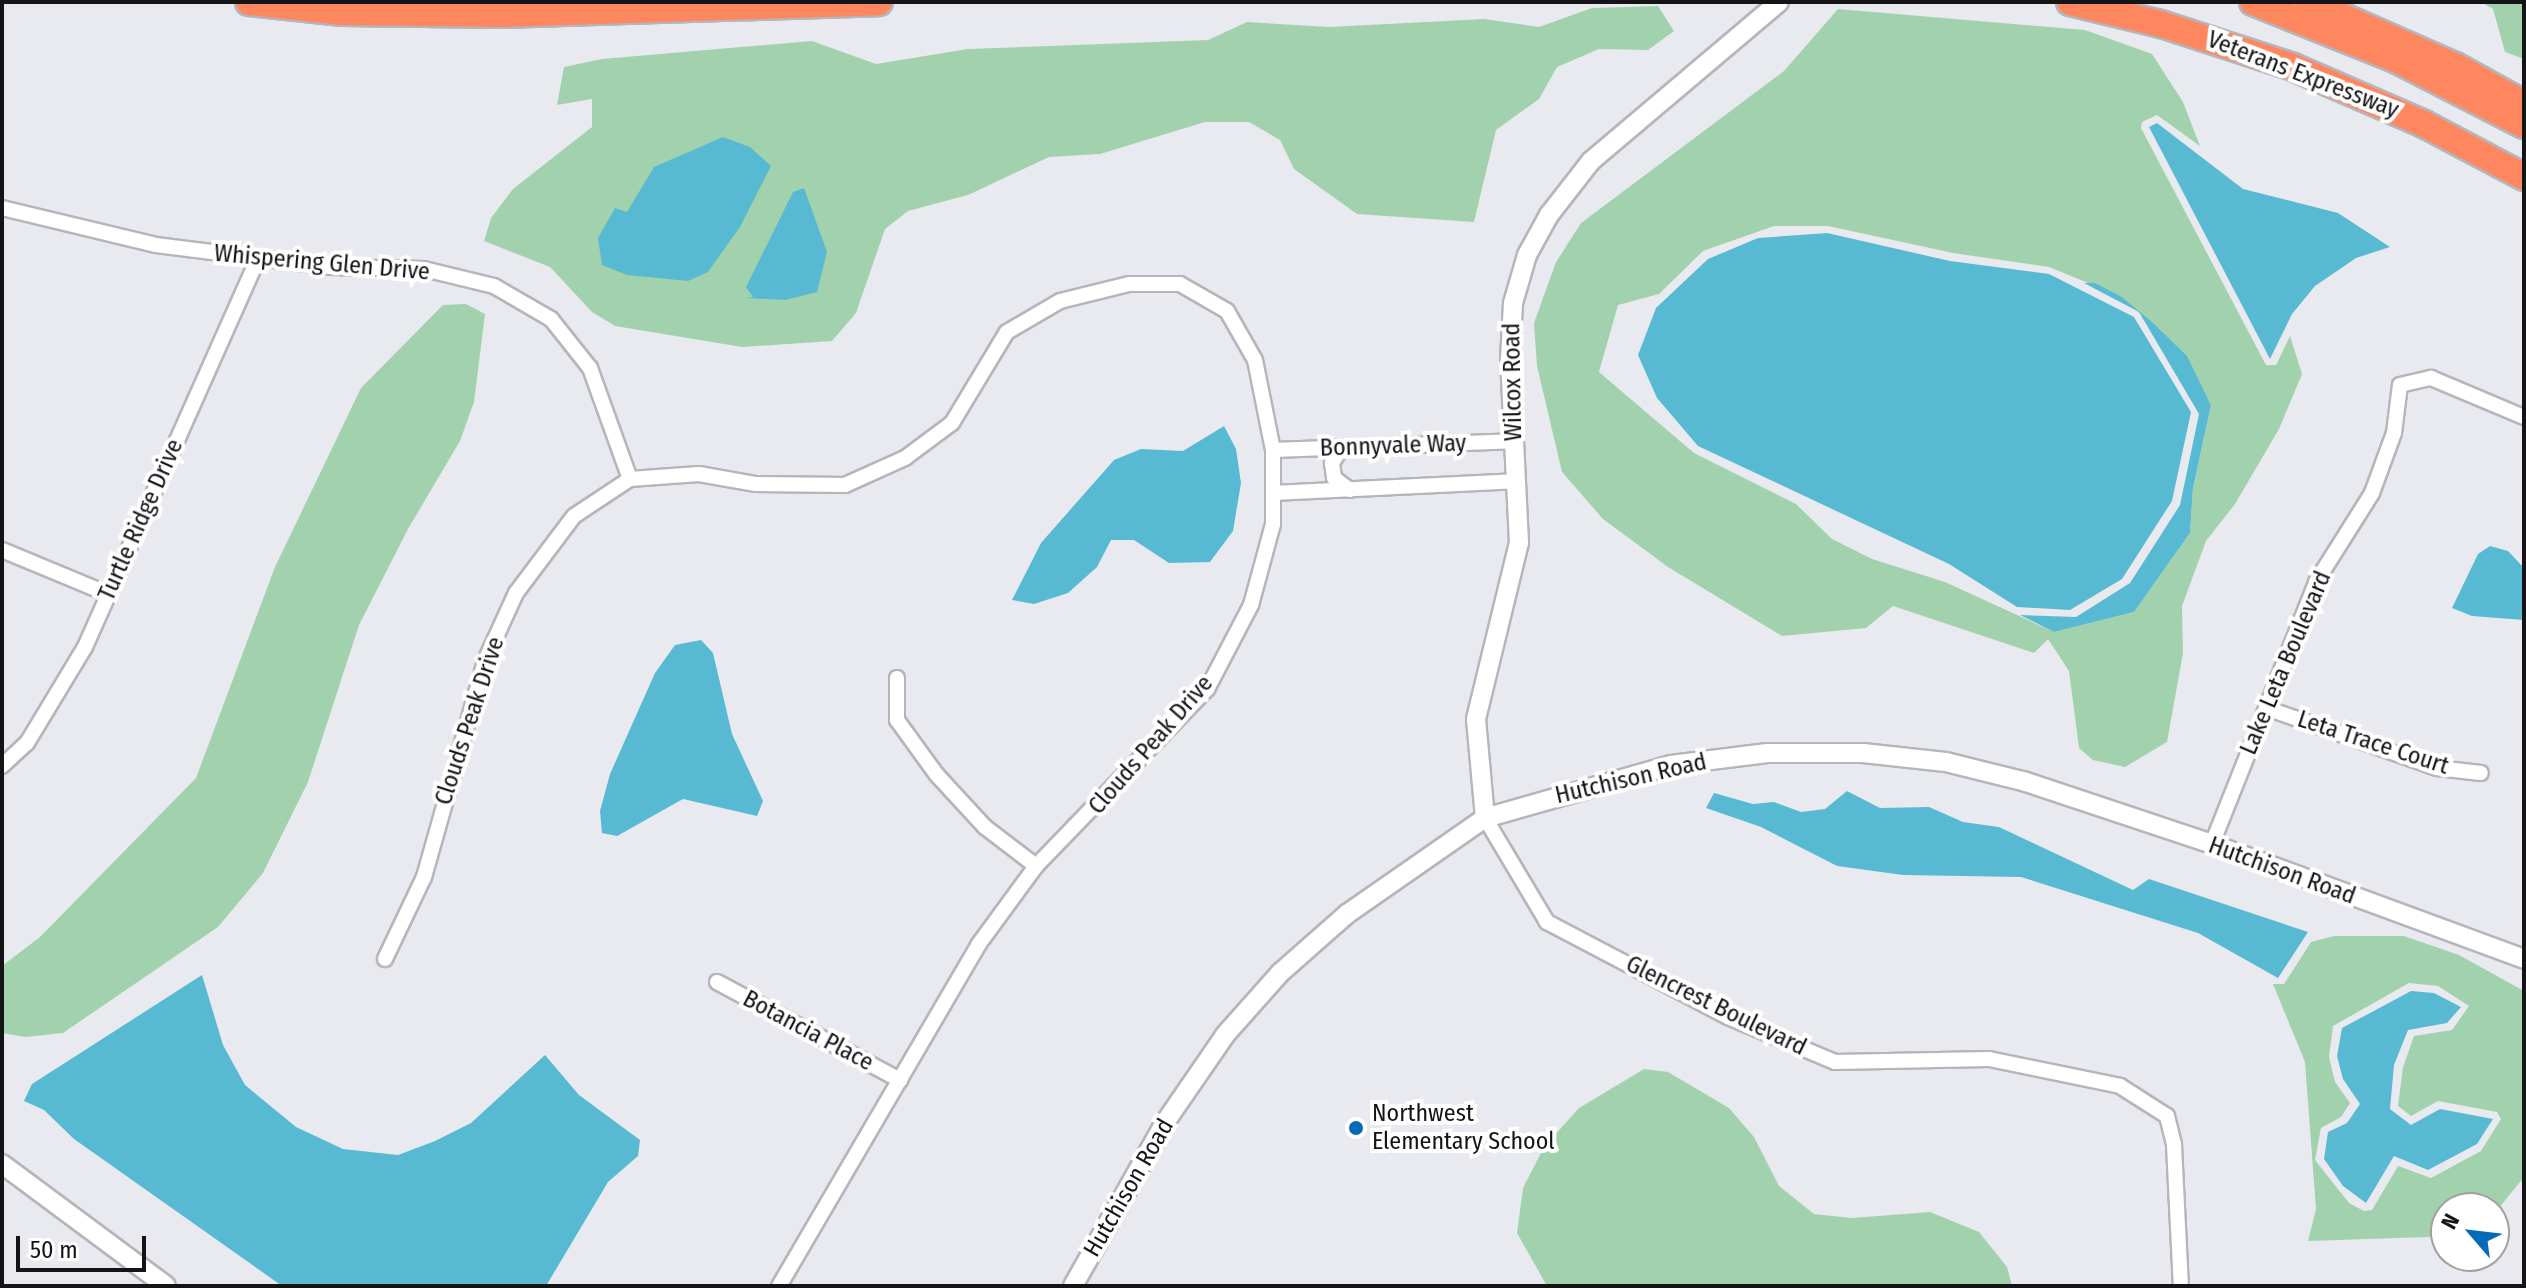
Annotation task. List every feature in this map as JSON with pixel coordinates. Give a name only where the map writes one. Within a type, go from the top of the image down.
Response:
[{"type":"highway","points":[[249,2],[342,12],[474,14],[879,2]]},
{"type":"highway","name":"Veterans Expressway","points":[[2070,2],[2161,24],[2293,67],[2424,124],[2524,177]]},
{"type":"highway","points":[[2253,2],[2397,60],[2524,125]]},
{"type":"highway","points":[[2309,2],[2455,66],[2524,104]]},
{"type":"street","name":"Wilcox Road","points":[[1485,818],[1476,719],[1519,543],[1513,441],[1513,303],[1527,255],[1549,215],[1591,161],[1779,2]]},
{"type":"street","name":"Whispering Glen Drive","points":[[2,208],[156,245],[257,260],[424,269],[494,286],[551,319],[590,368],[630,479]]},
{"type":"street","name":"Turtle Ridge Drive","points":[[2,766],[34,731],[85,647],[257,260]]},
{"type":"street","name":"Clouds Peak Drive","points":[[385,959],[424,877],[485,661],[516,593],[574,516],[630,479],[699,474],[756,484],[845,485],[905,458],[952,423],[1007,332],[1060,301],[1129,284],[1180,284],[1227,311],[1255,360],[1273,450],[1273,524],[1251,605],[1207,689],[1036,866],[979,944],[779,1286]]},
{"type":"street","name":"Lake Leta Boulevard","points":[[2212,844],[2316,582],[2372,493],[2394,433],[2400,385],[2431,378],[2524,417]]},
{"type":"street","name":"Bonnyvale Way","points":[[1273,450],[1513,441]]},
{"type":"street","points":[[1341,449],[1332,463],[1334,478],[1350,490]]},
{"type":"street","name":"Bonnyvale Way","points":[[1273,493],[1515,481]]},
{"type":"street","points":[[2,550],[108,594]]},
{"type":"street","points":[[897,678],[897,720],[937,775],[985,827],[1036,866]]},
{"type":"street","name":"Leta Trace Court","points":[[2266,708],[2437,768],[2481,773]]},
{"type":"street","name":"Hutchison Road","points":[[1073,1286],[1166,1121],[1225,1035],[1280,973],[1347,914],[1485,818],[1671,765],[1767,753],[1863,753],[1946,762],[2026,782],[2212,844],[2524,959]]},
{"type":"street","name":"Glencrest Boulevard","points":[[1485,818],[1547,922],[1728,1017],[1835,1062],[1989,1059],[2120,1086],[2167,1116],[2174,1145],[2181,1286]]},
{"type":"street","name":"Botancia Place","points":[[717,982],[900,1080]]},
{"type":"street","points":[[2,1164],[166,1286]]},
{"type":"green space","points":[[2481,2],[2524,2],[2524,59],[2505,52],[2493,9]]},
{"type":"green space","points":[[1658,6],[1674,31],[1648,50],[1599,49],[1557,67],[1539,99],[1496,130],[1474,222],[1357,214],[1294,169],[1280,140],[1249,122],[1205,122],[1100,154],[1049,157],[968,195],[908,211],[885,229],[856,313],[832,341],[742,347],[615,326],[592,312],[550,267],[484,241],[491,218],[513,189],[592,127],[592,99],[557,105],[564,67],[602,59],[812,41],[876,64],[968,49],[1208,40],[1247,22],[1329,27],[1484,19],[1539,27],[1592,8]]},
{"type":"green space","points":[[1838,9],[2085,30],[2152,54],[2183,102],[2200,146],[2157,115],[2142,122],[2141,128],[2266,365],[2276,365],[2290,336],[2302,374],[2279,429],[2235,504],[2206,541],[2182,606],[2183,653],[2167,742],[2125,767],[2093,760],[2079,748],[2069,671],[2048,639],[2034,653],[1893,606],[1866,628],[1782,636],[1668,567],[1603,519],[1562,472],[1537,366],[1534,323],[1556,262],[1581,223],[1784,71]],"holes":[[[1774,226],[1828,226],[1953,253],[2049,267],[2122,297],[2186,356],[2211,405],[2193,488],[2190,533],[2134,612],[2054,632],[1945,582],[1872,559],[1832,539],[1796,504],[1694,453],[1599,372],[1618,305],[1659,294],[1703,251]]]},
{"type":"green space","points":[[466,304],[485,314],[474,402],[460,441],[408,529],[359,625],[308,782],[263,873],[218,927],[63,1033],[25,1037],[2,1033],[2,966],[40,937],[196,778],[275,567],[361,388],[443,305]]},
{"type":"green space","points":[[2334,936],[2404,936],[2459,955],[2524,991],[2524,1177],[2510,1194],[2430,1192],[2430,1237],[2308,1241],[2316,1209],[2305,1062],[2273,984],[2284,984],[2311,942]],"holes":[[[2409,983],[2438,986],[2469,1006],[2452,1030],[2414,1036],[2403,1067],[2398,1106],[2411,1116],[2438,1101],[2497,1112],[2501,1119],[2481,1151],[2431,1178],[2398,1166],[2372,1210],[2364,1211],[2349,1203],[2315,1160],[2321,1128],[2341,1117],[2350,1103],[2335,1082],[2329,1057],[2333,1026]]]},
{"type":"green space","points":[[1644,1069],[1668,1072],[1729,1108],[1754,1137],[1779,1186],[1814,1214],[1852,1218],[1930,1212],[1979,1232],[2007,1267],[2012,1286],[1547,1286],[1517,1233],[1523,1188],[1544,1147],[1579,1108]]},
{"type":"water","points":[[2157,123],[2243,189],[2338,213],[2390,247],[2356,258],[2315,286],[2292,314],[2270,359],[2149,127]]},
{"type":"water","points":[[723,137],[750,147],[771,166],[740,227],[708,272],[688,281],[627,275],[602,265],[598,238],[615,208],[627,212],[654,167]]},
{"type":"water","points":[[804,188],[827,252],[817,292],[785,300],[746,298],[753,297],[746,287],[793,192]]},
{"type":"water","points":[[1827,233],[1950,261],[2049,274],[2134,317],[2191,412],[2172,501],[2122,579],[2070,610],[2017,607],[1949,564],[1698,446],[1657,398],[1638,355],[1656,308],[1708,259],[1758,238]]},
{"type":"water","points":[[2084,283],[2095,283],[2122,297],[2153,323],[2187,356],[2211,405],[2193,488],[2190,533],[2134,612],[2054,632],[2020,615],[2076,617],[2130,583],[2180,505],[2199,414],[2139,312]]},
{"type":"water","points":[[1224,426],[1236,449],[1241,483],[1233,531],[1210,562],[1169,563],[1134,540],[1111,540],[1097,567],[1068,593],[1034,604],[1012,600],[1041,543],[1114,460],[1141,449],[1183,451]]},
{"type":"water","points":[[2490,546],[2508,551],[2524,568],[2524,620],[2472,616],[2452,608],[2478,554]]},
{"type":"water","points":[[701,640],[713,653],[732,734],[763,801],[757,816],[683,799],[617,836],[602,833],[600,811],[610,774],[655,673],[675,645]]},
{"type":"water","points":[[1847,791],[1880,808],[1929,807],[1963,822],[1999,827],[2133,890],[2149,879],[2308,932],[2278,978],[2198,933],[2021,877],[1903,875],[1837,866],[1761,827],[1706,808],[1714,793],[1753,804],[1774,802],[1801,812],[1825,809]]},
{"type":"water","points":[[202,975],[223,1045],[245,1085],[296,1127],[343,1149],[398,1155],[435,1141],[471,1123],[545,1055],[579,1095],[640,1140],[638,1156],[608,1182],[546,1286],[282,1286],[74,1139],[44,1110],[24,1101],[32,1084]]},
{"type":"water","points":[[2411,991],[2434,993],[2461,1007],[2447,1023],[2408,1030],[2394,1065],[2390,1109],[2411,1125],[2440,1109],[2493,1119],[2477,1144],[2428,1170],[2394,1156],[2366,1203],[2343,1186],[2324,1159],[2328,1132],[2347,1123],[2360,1104],[2343,1079],[2337,1056],[2342,1028]]},
{"type":"place","name":"Northwest Elementary School","points":[[1356,1128]]}]
